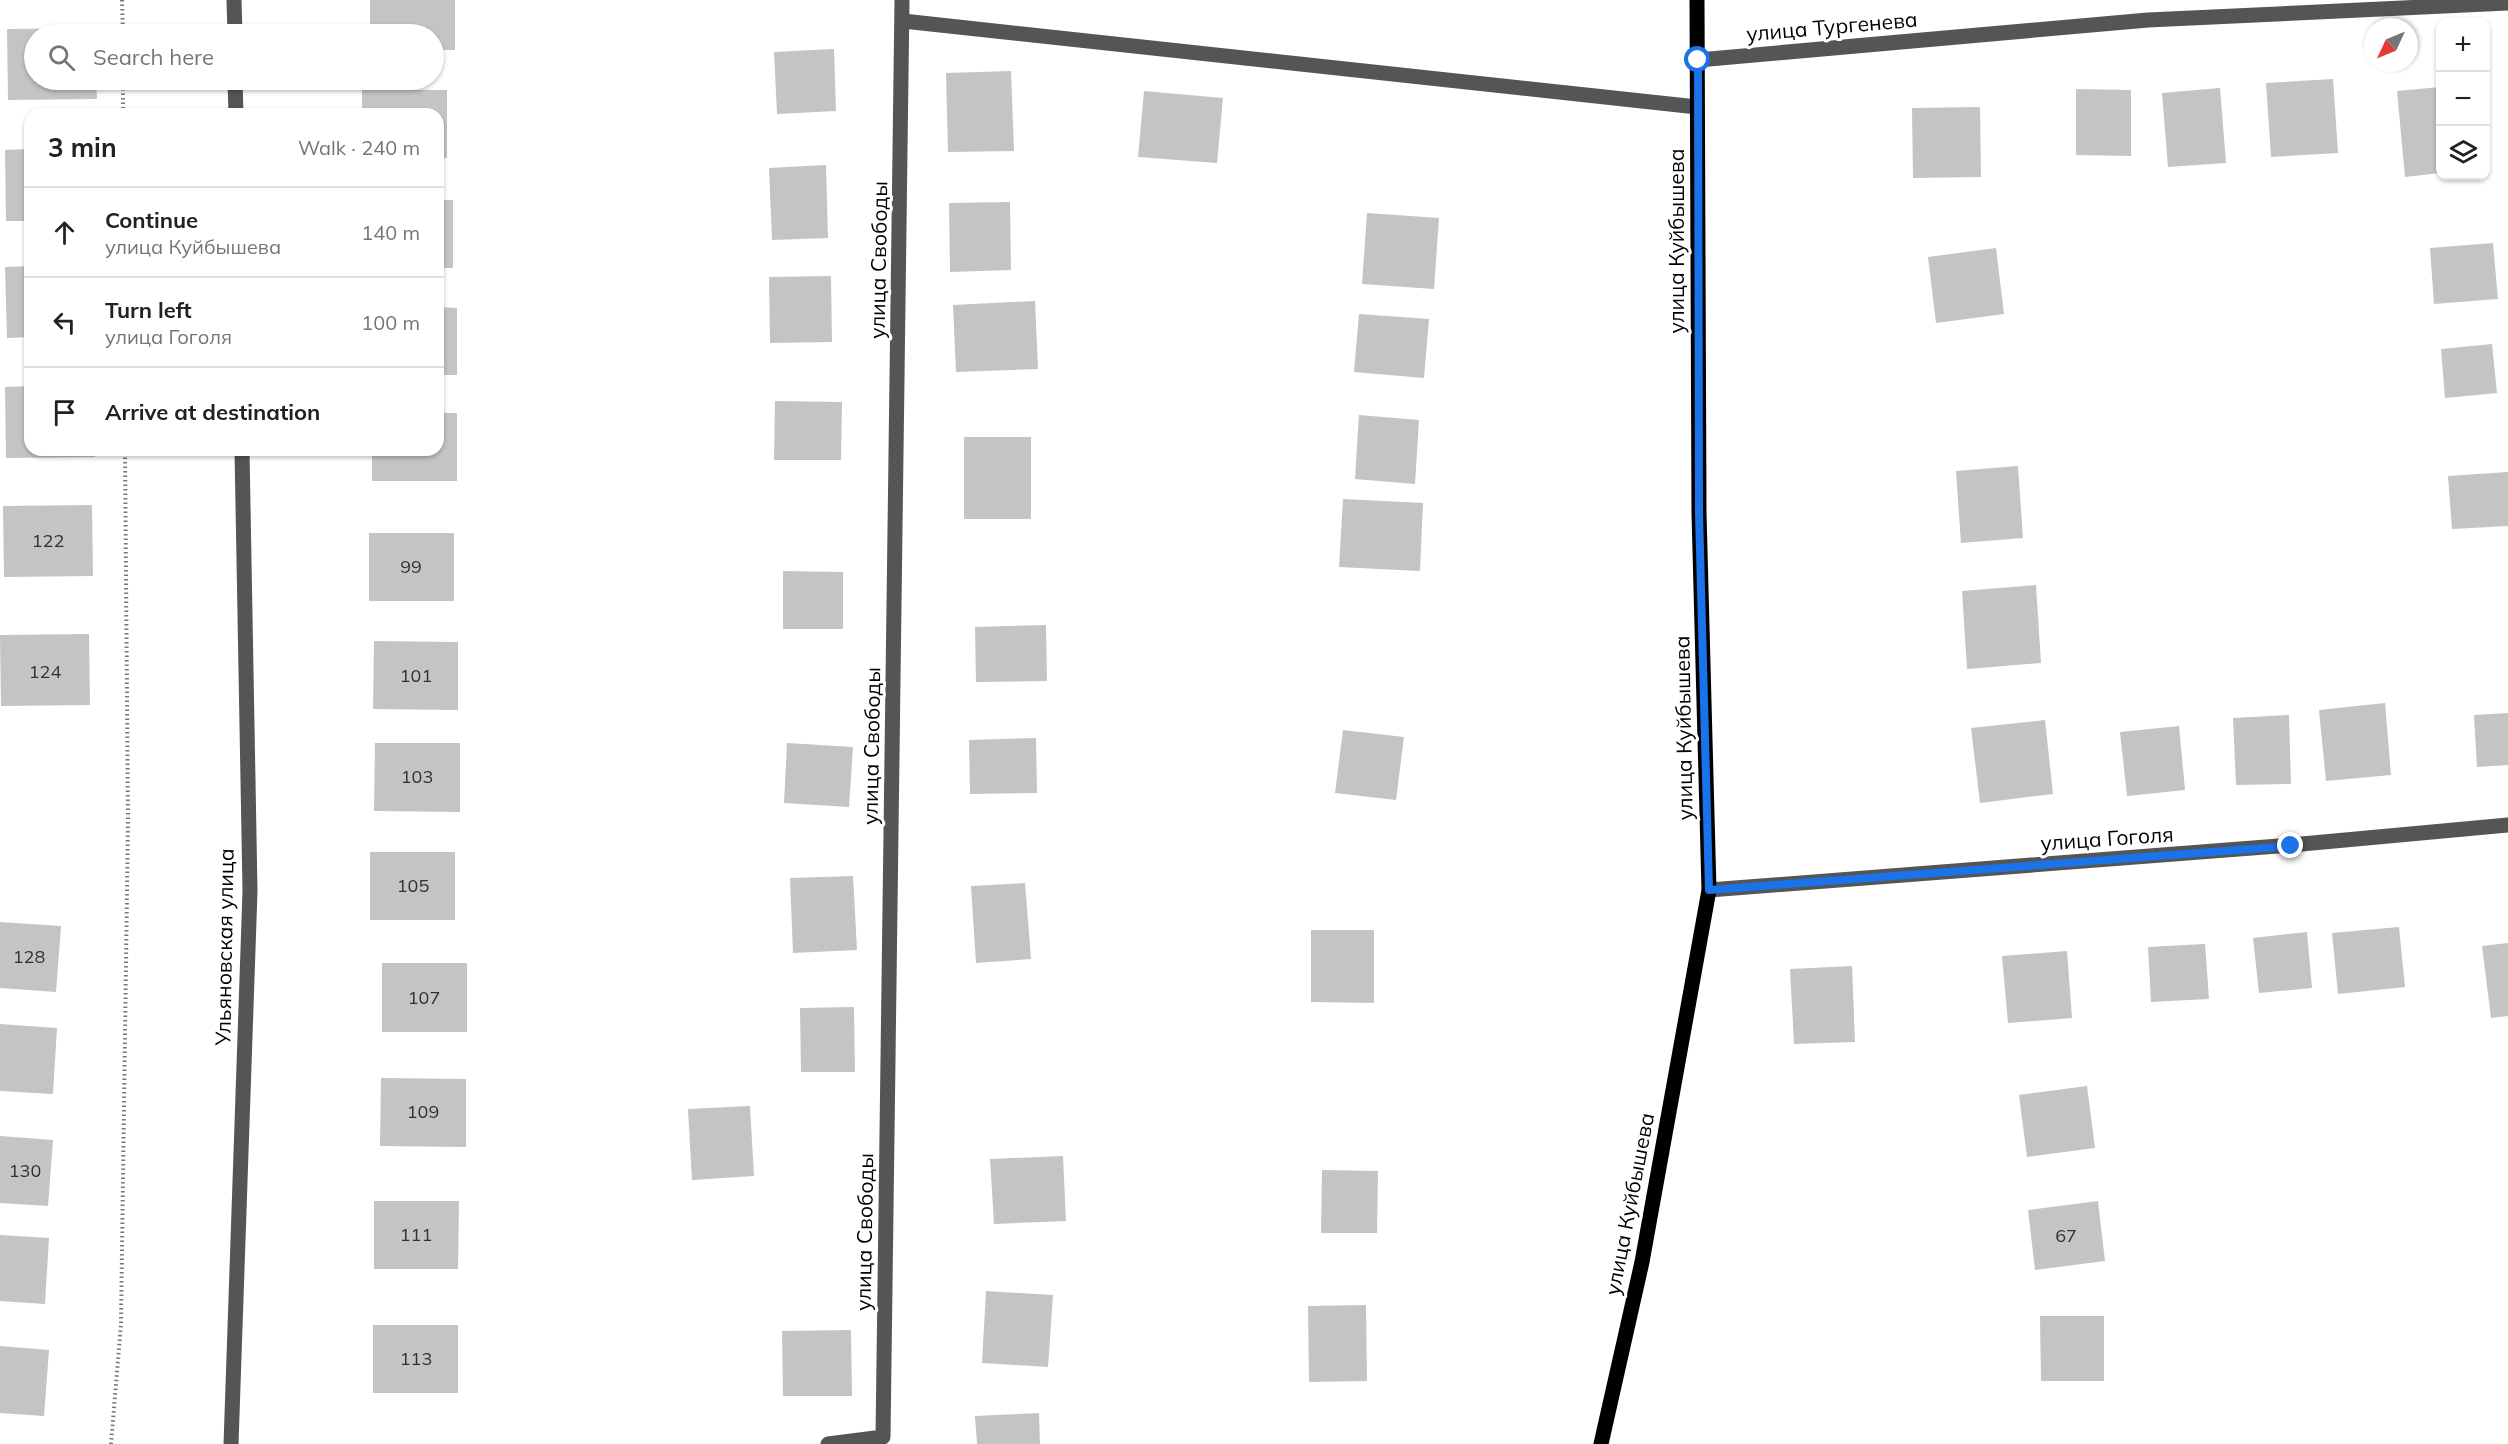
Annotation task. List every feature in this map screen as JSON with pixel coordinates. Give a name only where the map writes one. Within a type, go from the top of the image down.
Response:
[{"type":"main road","name":"улица Куйбышева","points":[[1601,1444],[1642,1262],[1709,890],[1699,513],[1697,0]]},
{"type":"street","points":[[234,0],[235,24]]},
{"type":"street","name":"улица Свободы","points":[[828,1444],[883,1437],[902,0]]},
{"type":"street","name":"улица Тургенева","points":[[1698,60],[2148,20],[2508,3]]},
{"type":"street","points":[[903,21],[1697,107]]},
{"type":"street","points":[[236,90],[236,108]]},
{"type":"street","name":"Ульяновская улица","points":[[231,1444],[250,891],[242,456]]},
{"type":"street","name":"улица Гоголя","points":[[1709,890],[2291,846],[2508,825]]},
{"type":"path","points":[[122,0],[123,24]]},
{"type":"path","points":[[123,90],[123,108]]},
{"type":"path","points":[[111,1444],[121,1324],[128,819],[125,456]]},
{"type":"building","points":[[370,0],[455,0],[455,50],[444,50],[444,24],[370,24]]},
{"type":"building","points":[[7,29],[24,29],[24,90],[97,90],[97,99],[8,100]]},
{"type":"building","points":[[834,49],[836,111],[777,114],[774,52]]},
{"type":"building","points":[[1011,71],[1014,151],[948,152],[946,73]]},
{"type":"building","points":[[2333,79],[2338,153],[2271,157],[2266,83]]},
{"type":"building","points":[[2436,87],[2436,173],[2405,177],[2397,91]]},
{"type":"building","points":[[2220,88],[2226,163],[2168,167],[2162,93]]},
{"type":"building","points":[[2076,89],[2131,90],[2131,156],[2076,155]]},
{"type":"building","points":[[362,90],[447,90],[447,158],[444,158],[444,108],[362,108]]},
{"type":"building","points":[[1144,91],[1223,98],[1217,163],[1138,157]]},
{"type":"building","points":[[1980,107],[1981,177],[1913,178],[1912,108]]},
{"type":"building","points":[[24,149],[24,221],[6,221],[5,150]]},
{"type":"building","points":[[826,165],[828,238],[772,240],[769,168]]},
{"type":"building","points":[[444,200],[453,200],[453,268],[444,268]]},
{"type":"building","points":[[1010,202],[1011,270],[950,272],[949,203]]},
{"type":"building","points":[[1367,213],[1439,218],[1434,289],[1362,284]]},
{"type":"building","points":[[2493,243],[2498,299],[2434,304],[2430,248]]},
{"type":"building","points":[[1996,248],[2004,314],[1936,323],[1928,257]]},
{"type":"building","points":[[24,266],[24,337],[7,338],[5,267]]},
{"type":"building","points":[[831,276],[832,342],[770,343],[769,277]]},
{"type":"building","points":[[1035,301],[1038,369],[956,372],[953,305]]},
{"type":"building","points":[[444,307],[457,308],[457,375],[444,375]]},
{"type":"building","points":[[1359,314],[1429,319],[1424,378],[1354,372]]},
{"type":"building","points":[[2492,344],[2497,393],[2445,398],[2441,349]]},
{"type":"building","points":[[24,386],[24,456],[95,457],[6,458],[5,387]]},
{"type":"building","points":[[775,401],[842,402],[841,460],[774,460]]},
{"type":"building","points":[[444,413],[457,413],[457,481],[372,481],[372,456],[444,456]]},
{"type":"building","points":[[1359,415],[1419,420],[1415,484],[1355,479]]},
{"type":"building","points":[[964,437],[1031,437],[1031,519],[964,519]]},
{"type":"building","points":[[2018,466],[2023,538],[1961,543],[1956,471]]},
{"type":"building","points":[[2508,472],[2508,526],[2452,529],[2448,476]]},
{"type":"building","points":[[1343,499],[1423,503],[1420,571],[1339,567]]},
{"type":"building","points":[[92,505],[93,576],[4,577],[3,506]]},
{"type":"building","points":[[369,533],[454,533],[454,601],[369,601]]},
{"type":"building","points":[[783,571],[843,572],[843,629],[783,629]]},
{"type":"building","points":[[2036,585],[2041,663],[1967,669],[1962,591]]},
{"type":"building","points":[[1046,625],[1047,681],[976,682],[975,627]]},
{"type":"building","points":[[89,634],[90,705],[1,706],[0,635]]},
{"type":"building","points":[[374,641],[458,642],[458,710],[373,709]]},
{"type":"building","points":[[2385,703],[2391,775],[2326,781],[2319,710]]},
{"type":"building","points":[[2508,713],[2508,765],[2477,767],[2474,715]]},
{"type":"building","points":[[2289,715],[2291,784],[2236,785],[2233,718]]},
{"type":"building","points":[[2045,720],[2053,794],[1980,803],[1971,728]]},
{"type":"building","points":[[2179,726],[2185,790],[2127,796],[2120,732]]},
{"type":"building","points":[[1343,730],[1404,737],[1396,800],[1335,793]]},
{"type":"building","points":[[1036,738],[1037,793],[970,794],[969,740]]},
{"type":"building","points":[[375,743],[460,743],[460,812],[374,811]]},
{"type":"building","points":[[787,743],[853,747],[849,807],[784,803]]},
{"type":"building","points":[[370,852],[455,852],[455,920],[370,920]]},
{"type":"building","points":[[853,876],[857,950],[793,953],[790,878]]},
{"type":"building","points":[[1025,883],[1031,959],[976,963],[971,886]]},
{"type":"building","points":[[0,922],[61,926],[56,992],[0,988]]},
{"type":"building","points":[[2399,927],[2405,987],[2338,994],[2332,933]]},
{"type":"building","points":[[1311,930],[1374,930],[1374,1003],[1311,1002]]},
{"type":"building","points":[[2307,932],[2312,988],[2259,993],[2253,938]]},
{"type":"building","points":[[2508,943],[2508,1016],[2491,1018],[2482,946]]},
{"type":"building","points":[[2205,944],[2209,999],[2151,1002],[2148,947]]},
{"type":"building","points":[[2067,951],[2072,1018],[2008,1023],[2002,956]]},
{"type":"building","points":[[382,963],[467,963],[467,1032],[382,1032]]},
{"type":"building","points":[[1852,966],[1855,1042],[1794,1044],[1790,969]]},
{"type":"building","points":[[854,1007],[855,1072],[801,1072],[800,1008]]},
{"type":"building","points":[[0,1024],[57,1028],[53,1094],[0,1091]]},
{"type":"building","points":[[381,1078],[466,1079],[466,1147],[380,1146]]},
{"type":"building","points":[[2087,1086],[2095,1148],[2027,1157],[2019,1095]]},
{"type":"building","points":[[750,1106],[754,1176],[692,1180],[688,1109]]},
{"type":"building","points":[[0,1136],[53,1140],[48,1206],[0,1203]]},
{"type":"building","points":[[1063,1156],[1066,1221],[994,1224],[990,1159]]},
{"type":"building","points":[[1322,1170],[1378,1171],[1377,1233],[1321,1233]]},
{"type":"building","points":[[374,1201],[459,1201],[458,1269],[374,1269]]},
{"type":"building","points":[[2098,1201],[2105,1261],[2035,1270],[2028,1210]]},
{"type":"building","points":[[0,1235],[49,1238],[45,1304],[0,1301]]},
{"type":"building","points":[[986,1291],[1053,1295],[1048,1367],[982,1363]]},
{"type":"building","points":[[1366,1305],[1367,1381],[1309,1382],[1308,1306]]},
{"type":"building","points":[[2040,1316],[2104,1316],[2104,1381],[2041,1381]]},
{"type":"building","points":[[373,1325],[458,1325],[458,1393],[373,1393]]},
{"type":"building","points":[[851,1330],[852,1396],[783,1396],[782,1331]]},
{"type":"building","points":[[0,1346],[49,1350],[44,1416],[0,1413]]},
{"type":"building","points":[[1039,1413],[1040,1444],[977,1444],[975,1416]]},
{"type":"route","points":[[1698,60],[1699,513],[1709,890],[2291,846]]}]
